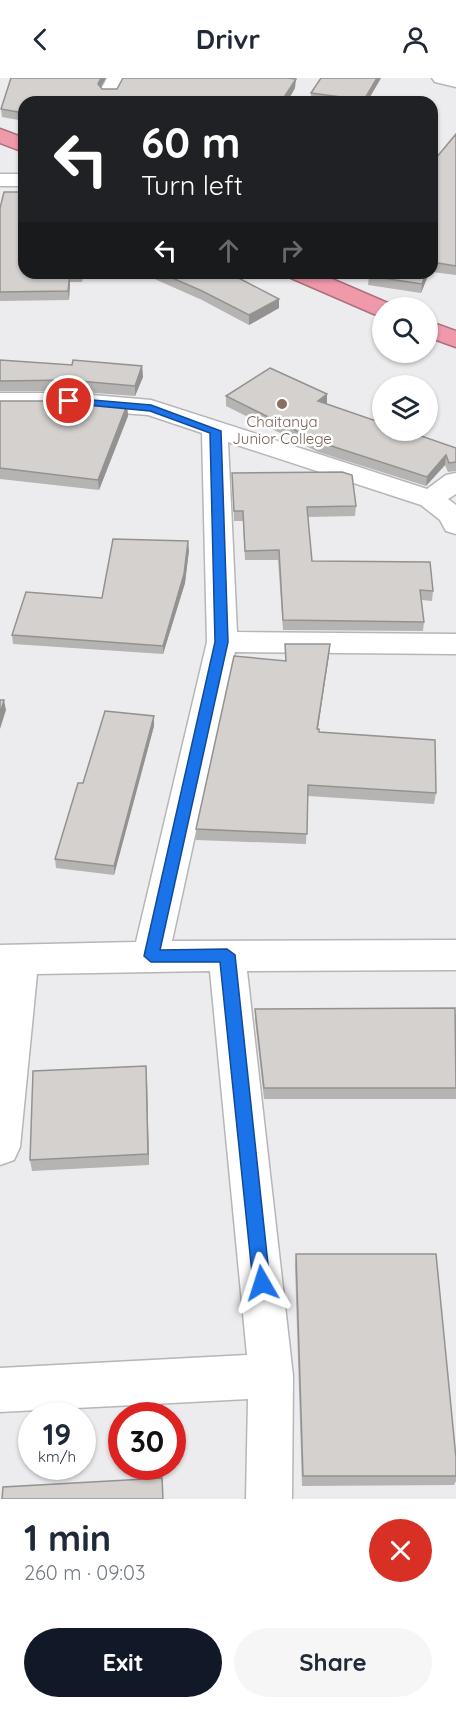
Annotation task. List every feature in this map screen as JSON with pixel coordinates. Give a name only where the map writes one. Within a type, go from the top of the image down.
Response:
[{"type":"highway","points":[[0,135],[18,144]]},
{"type":"highway","points":[[313,279],[372,305]]},
{"type":"highway","points":[[438,332],[456,340]]},
{"type":"street","points":[[442,78],[456,81]]},
{"type":"street","points":[[0,180],[18,180]]},
{"type":"street","points":[[0,400],[69,401],[151,408],[215,431],[431,500],[453,516],[456,525]]},
{"type":"street","points":[[151,956],[222,642],[215,431]]},
{"type":"street","points":[[431,500],[456,481]]},
{"type":"street","points":[[222,642],[456,644]]},
{"type":"street","points":[[227,955],[271,1376],[269,1499]]},
{"type":"street","points":[[1,1134],[10,960],[227,955],[456,955]]},
{"type":"street","points":[[0,1390],[271,1376]]},
{"type":"building","points":[[11,78],[101,78],[98,84],[102,89],[117,89],[123,78],[296,79],[285,96],[18,96],[18,112],[1,109]]},
{"type":"building","points":[[321,78],[377,78],[366,96],[311,93]]},
{"type":"building","points":[[456,134],[456,266],[438,263],[438,156]]},
{"type":"building","points":[[4,192],[18,192],[18,279],[69,279],[68,291],[0,292],[0,208]]},
{"type":"building","points":[[175,279],[241,279],[279,299],[249,315]]},
{"type":"building","points":[[389,279],[424,279],[422,284]]},
{"type":"building","points":[[0,360],[72,365],[73,360],[142,366],[135,386],[68,380],[0,381]]},
{"type":"building","points":[[270,368],[327,394],[318,401],[372,420],[372,441],[436,441],[456,448],[456,462],[449,463],[446,455],[427,477],[319,442],[226,396]]},
{"type":"building","points":[[0,401],[68,401],[127,405],[98,480],[0,468]]},
{"type":"building","points":[[342,472],[352,475],[356,506],[307,507],[312,561],[430,562],[433,591],[420,590],[424,622],[283,620],[279,550],[245,551],[243,511],[234,511],[232,473]]},
{"type":"building","points":[[113,539],[188,541],[184,574],[163,646],[12,635],[26,592],[102,598]]},
{"type":"building","points":[[285,644],[330,644],[317,729],[319,732],[435,740],[436,793],[308,785],[307,834],[196,829],[234,656],[286,661]]},
{"type":"building","points":[[0,700],[4,700],[0,714]]},
{"type":"building","points":[[105,711],[154,716],[114,866],[55,859],[78,783],[83,783]]},
{"type":"building","points":[[455,1008],[456,1088],[264,1088],[255,1009]]},
{"type":"building","points":[[146,1066],[148,1154],[30,1160],[33,1071]]},
{"type":"building","points":[[296,1254],[436,1254],[456,1476],[303,1476]]},
{"type":"building","points":[[162,1480],[163,1499],[2,1499],[3,1487]]},
{"type":"place","name":"Chaitanya Junior College","points":[[282,404]]},
{"type":"route","points":[[69,401],[151,408],[215,431],[222,642],[151,956],[227,955],[262,1283]]}]
